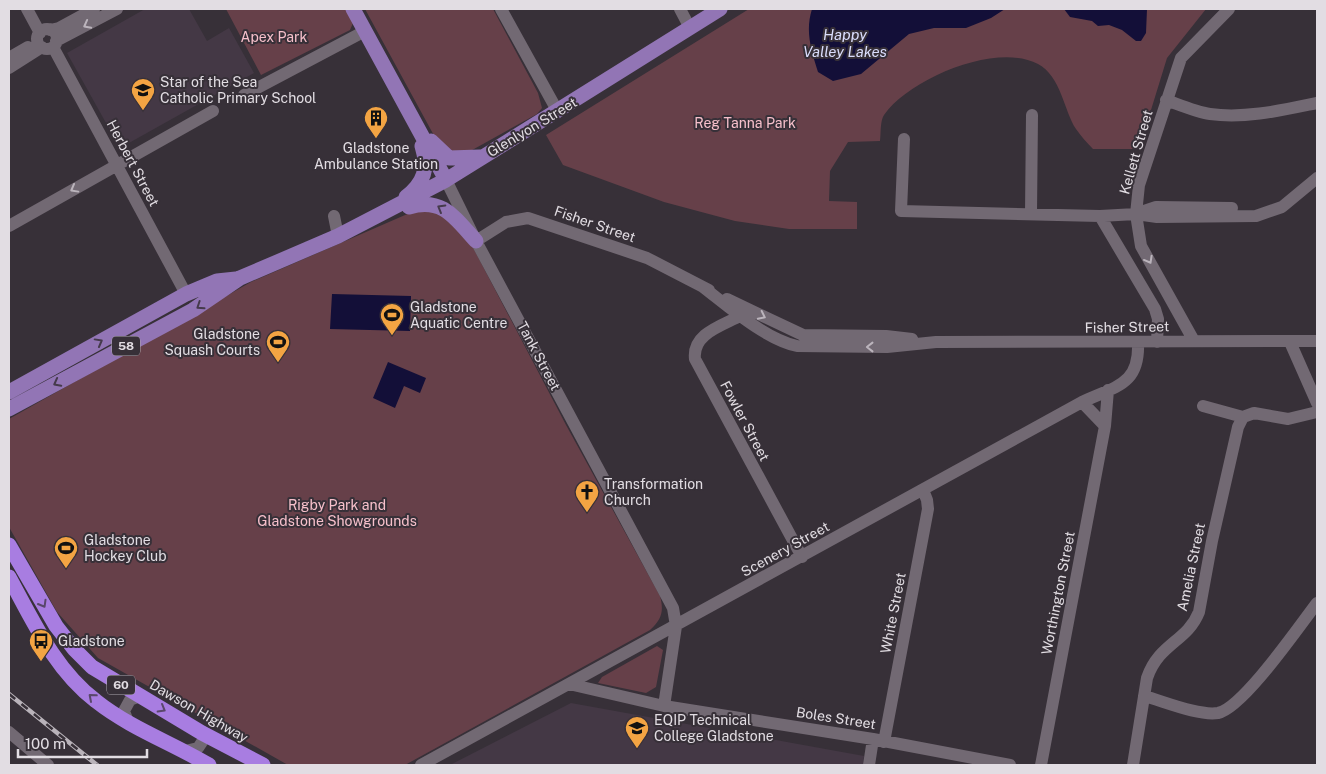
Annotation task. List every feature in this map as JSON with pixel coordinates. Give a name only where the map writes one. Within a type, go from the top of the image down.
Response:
[{"type":"highway","name":"Dawson Highway","points":[[9,545],[56,626],[74,649],[92,667],[202,733],[263,765]]},
{"type":"highway","name":"60","points":[[9,577],[44,640],[60,664],[96,701],[128,722],[209,765]]},
{"type":"main road","name":"Tank Street","points":[[353,9],[446,180]]},
{"type":"main road","name":"Glenlyon Street","points":[[9,409],[193,310],[240,278],[386,214],[558,112],[720,9]]},
{"type":"main road","points":[[416,125],[449,158],[460,160],[484,156]]},
{"type":"main road","points":[[386,214],[415,190],[424,178],[425,155],[416,125]]},
{"type":"main road","points":[[386,214],[422,203],[431,203],[452,215],[476,241]]},
{"type":"main road","name":"Glenlyon Street","points":[[9,392],[186,294],[217,281],[240,278]]},
{"type":"street","name":"Herbert Street","points":[[27,9],[117,166],[186,294]]},
{"type":"street","points":[[9,68],[46,40],[94,9]]},
{"type":"street","points":[[9,58],[117,9]]},
{"type":"street","points":[[501,9],[558,112]]},
{"type":"street","points":[[680,9],[690,28]]},
{"type":"street","name":"Kellett Street","points":[[1194,341],[1141,246],[1136,214],[1139,185],[1166,100],[1184,53],[1229,9]]},
{"type":"street","points":[[244,95],[365,31]]},
{"type":"street","points":[[1166,100],[1208,114],[1220,115],[1240,115],[1317,103]]},
{"type":"street","points":[[9,226],[213,111]]},
{"type":"street","points":[[1031,214],[1032,115]]},
{"type":"street","points":[[904,139],[901,211],[1100,216],[1136,214],[1157,217],[1256,216],[1282,207],[1317,178]]},
{"type":"street","name":"Tank Street","points":[[446,180],[476,241],[673,608],[676,626]]},
{"type":"street","points":[[334,216],[338,236]]},
{"type":"street","points":[[1100,216],[1155,310],[1158,319],[1157,342]]},
{"type":"street","name":"Fisher Street","points":[[476,241],[506,222],[528,218],[647,258],[702,287],[803,335],[886,336],[936,342]]},
{"type":"street","name":"Fisher Street","points":[[702,287],[740,316],[784,342],[797,346],[887,347],[936,342],[1290,342],[1317,340]]},
{"type":"street","name":"Fowler Street","points":[[740,316],[701,337],[694,347],[695,358],[802,557]]},
{"type":"street","name":"Scenery Street","points":[[421,765],[1082,402],[1108,390],[1133,375],[1139,359],[1138,342]]},
{"type":"street","points":[[1290,342],[1317,403]]},
{"type":"street","name":"Worthington Street","points":[[1041,765],[1105,426],[1108,390]]},
{"type":"street","points":[[1082,402],[1105,426]]},
{"type":"street","points":[[1203,406],[1243,417],[1254,413],[1288,419],[1317,412]]},
{"type":"street","name":"Amelia Street","points":[[1133,765],[1147,678],[1155,660],[1170,644],[1185,633],[1195,622],[1199,612],[1220,502],[1238,427],[1243,417]]},
{"type":"street","name":"White Street","points":[[869,765],[879,740],[928,509],[923,490]]},
{"type":"street","points":[[1144,696],[1208,714],[1228,709],[1273,661],[1317,603]]},
{"type":"street","points":[[664,706],[676,626]]},
{"type":"street","name":"Boles Street","points":[[569,684],[664,706],[879,740],[1010,765]]},
{"type":"street","points":[[128,722],[124,711],[130,700],[140,696]]},
{"type":"street","points":[[9,732],[48,765]]},
{"type":"street","points":[[185,751],[198,748],[204,739],[202,733]]},
{"type":"shaded area","name":"Star of the Sea Catholic Primary School","points":[[145,9],[189,9],[207,41],[229,28],[254,73],[120,148],[67,53]]},
{"type":"shaded area","points":[[571,703],[864,756],[863,765],[450,765]]},
{"type":"green space","name":"Apex Park","points":[[226,9],[347,9],[353,23],[350,30],[261,75]]},
{"type":"green space","points":[[365,9],[493,9],[538,93],[542,108],[537,114],[465,154],[456,154],[437,141]]},
{"type":"green space","name":"Reg Tanna Park","points":[[749,9],[1206,9],[1167,58],[1139,149],[1093,149],[1072,122],[1052,77],[1038,64],[1021,58],[1000,57],[955,67],[913,88],[896,101],[884,115],[881,124],[880,141],[848,142],[830,171],[829,201],[857,202],[857,229],[789,229],[735,221],[664,202],[563,165],[546,135]]},
{"type":"green space","name":"Rigby Park and Gladstone Showgrounds","points":[[437,209],[468,238],[566,425],[660,596],[661,614],[650,630],[405,765],[288,765],[98,658],[57,612],[9,527],[9,419],[251,282],[412,212]]},
{"type":"green space","points":[[657,646],[663,650],[656,687],[646,693],[598,683],[602,677]]},
{"type":"water","name":"Happy Valley Lakes","points":[[812,9],[1005,9],[991,18],[966,28],[934,28],[909,34],[861,74],[833,81],[818,72],[813,56],[809,33]]},
{"type":"water","points":[[1064,9],[1147,9],[1146,33],[1141,41],[1136,41],[1122,30],[1109,25],[1098,26],[1092,21],[1070,17]]},
{"type":"water","points":[[332,294],[411,296],[410,331],[330,329]]},
{"type":"water","points":[[388,362],[426,378],[420,393],[404,386],[395,408],[373,398]]},
{"type":"railway","points":[[9,694],[97,765]]},
{"type":"place","name":"Star of the Sea Catholic Primary School","points":[[143,111]]},
{"type":"place","name":"Gladstone Ambulance Station","points":[[376,139]]},
{"type":"place","name":"Gladstone Aquatic Centre","points":[[392,336]]},
{"type":"place","name":"Gladstone Squash Courts","points":[[278,363]]},
{"type":"place","name":"Transformation Church","points":[[587,513]]},
{"type":"place","name":"Gladstone Hockey Club","points":[[66,569]]},
{"type":"place","name":"Gladstone","points":[[41,662]]},
{"type":"place","name":"EQIP Technical College Gladstone","points":[[637,749]]}]
